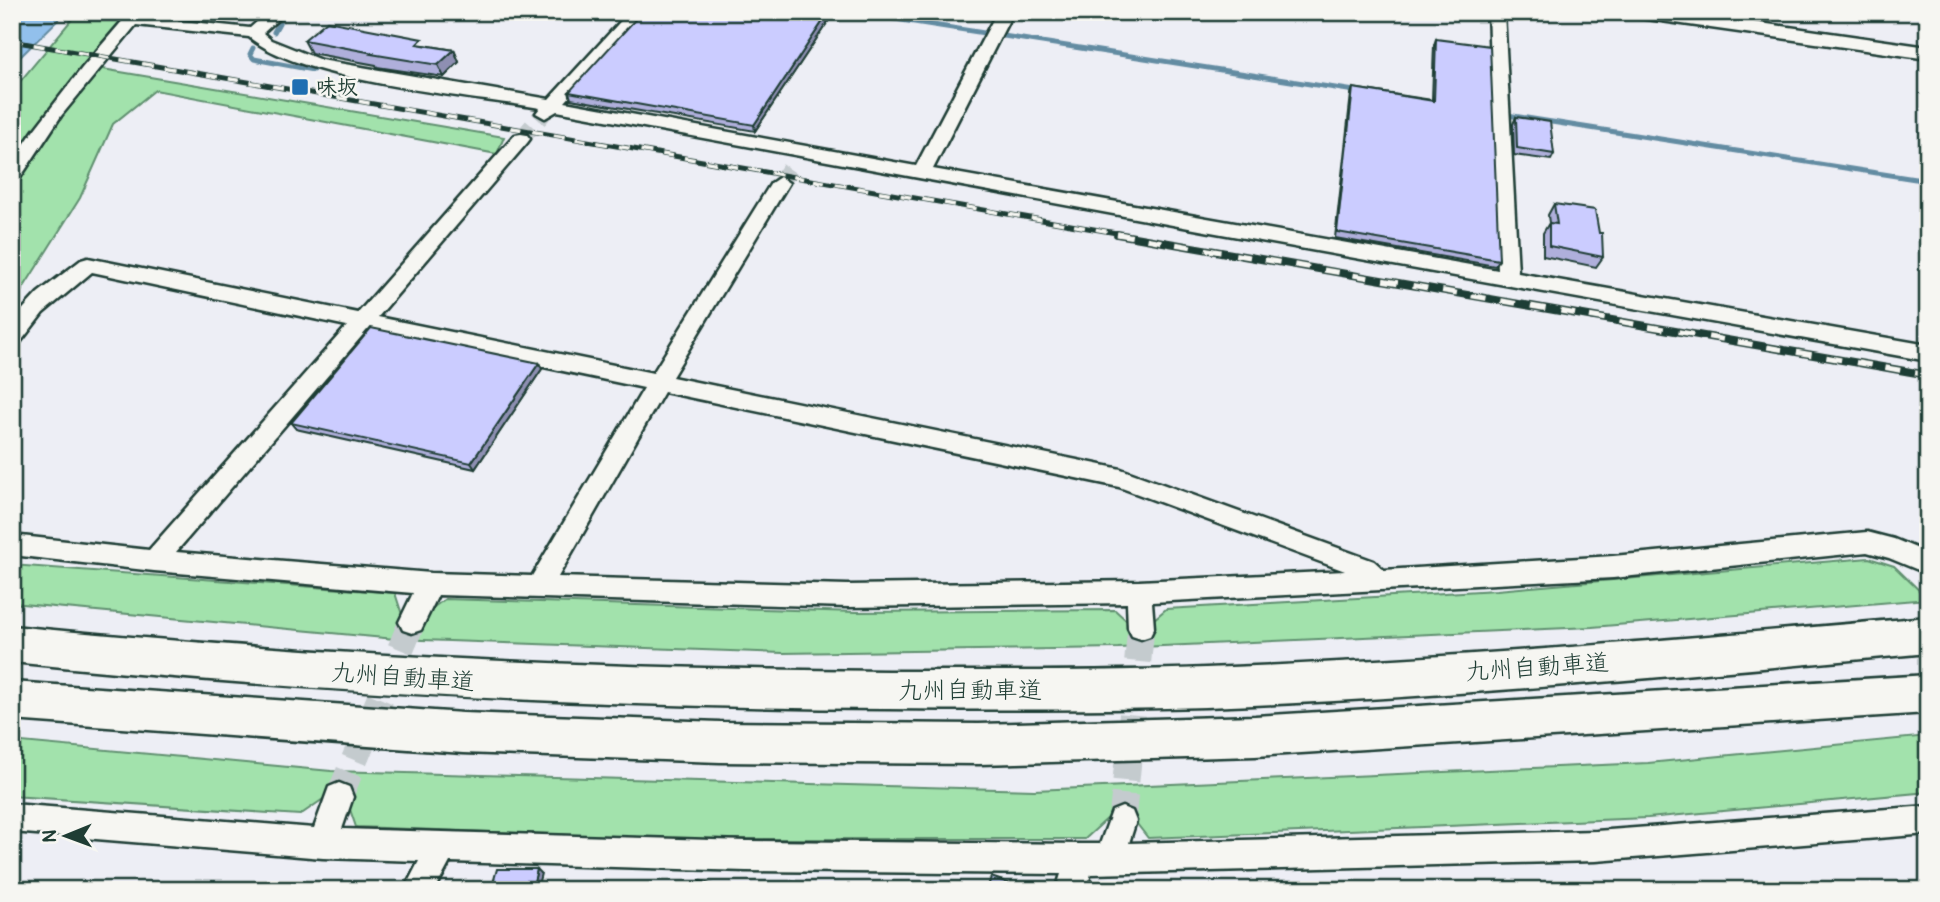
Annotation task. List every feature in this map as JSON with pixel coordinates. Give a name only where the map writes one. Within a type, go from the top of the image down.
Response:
[{"type":"highway","name":"九州自動車道","points":[[12,645],[479,682],[729,690],[976,690],[1244,686],[1605,663],[1928,635]]},
{"type":"highway","points":[[12,701],[463,733],[720,742],[979,744],[1269,735],[1928,694]]},
{"type":"main road","points":[[1640,12],[1928,53]]},
{"type":"street","points":[[253,33],[278,12]]},
{"type":"street","points":[[549,109],[638,12]]},
{"type":"street","points":[[922,172],[1005,12]]},
{"type":"street","points":[[1496,12],[1508,279]]},
{"type":"street","points":[[12,177],[41,131],[99,56],[135,16],[253,33],[265,43],[316,64],[549,109],[922,172],[1928,353]]},
{"type":"street","points":[[153,561],[521,139]]},
{"type":"street","points":[[539,587],[659,381],[801,151]]},
{"type":"street","points":[[12,339],[30,314],[88,265],[1121,478],[1365,568],[1380,581]]},
{"type":"street","points":[[12,545],[153,561],[431,584],[848,596],[1139,592],[1380,581],[1612,567],[1867,542],[1895,549],[1928,565]]},
{"type":"street","points":[[412,622],[431,584]]},
{"type":"street","points":[[1139,592],[1141,628]]},
{"type":"street","points":[[323,843],[339,797]]},
{"type":"street","points":[[12,818],[323,843],[746,856],[1096,858],[1318,855],[1596,846],[1928,820]]},
{"type":"street","points":[[1070,890],[1122,821]]},
{"type":"street","points":[[419,890],[443,845]]},
{"type":"green space","points":[[78,12],[133,12],[85,66],[504,137],[497,154],[155,90],[113,124],[80,198],[12,306],[12,91]]},
{"type":"green space","points":[[1869,558],[1894,566],[1928,599],[1592,627],[1118,648],[783,653],[395,639],[12,603],[12,565],[395,593],[406,627],[445,599],[856,612],[1115,610],[1139,632],[1166,609],[1497,590]]},
{"type":"green space","points":[[1928,736],[1928,792],[1648,818],[1148,838],[1122,805],[1085,839],[681,839],[356,827],[342,786],[300,815],[12,796],[12,741],[331,771],[1034,790],[1648,763]]},
{"type":"water","points":[[12,12],[66,12],[12,65]]},
{"type":"building","points":[[642,12],[829,12],[754,125],[569,92]]},
{"type":"building","points":[[327,21],[422,39],[417,44],[454,50],[438,65],[304,40]]},
{"type":"building","points":[[1436,39],[1490,46],[1499,260],[1337,232],[1353,88],[1434,101]]},
{"type":"building","points":[[1516,117],[1550,122],[1554,154],[1517,148]]},
{"type":"building","points":[[1554,204],[1595,210],[1599,233],[1602,233],[1603,257],[1549,246],[1549,223],[1557,224]]},
{"type":"building","points":[[371,328],[539,363],[471,463],[291,423]]},
{"type":"building","points":[[497,869],[537,869],[532,890],[491,890]]},
{"type":"building","points":[[991,877],[1029,890],[987,890]]},
{"type":"building","points":[[700,881],[720,887],[718,890],[696,890]]},
{"type":"building","points":[[793,882],[829,890],[790,890]]},
{"type":"waterway","points":[[274,32],[285,12]]},
{"type":"waterway","points":[[850,12],[1361,92]]},
{"type":"waterway","points":[[253,48],[250,54],[254,59],[313,70]]},
{"type":"waterway","points":[[1501,114],[1928,181]]},
{"type":"tunnel","points":[[521,139],[543,114]]},
{"type":"tunnel","points":[[780,183],[791,167]]},
{"type":"tunnel","points":[[339,797],[412,622]]},
{"type":"tunnel","points":[[1122,821],[1141,628]]},
{"type":"railway","points":[[12,41],[1128,235]]},
{"type":"railway","points":[[1117,234],[1928,375]]},
{"type":"place","name":"味坂","points":[[300,87]]}]
